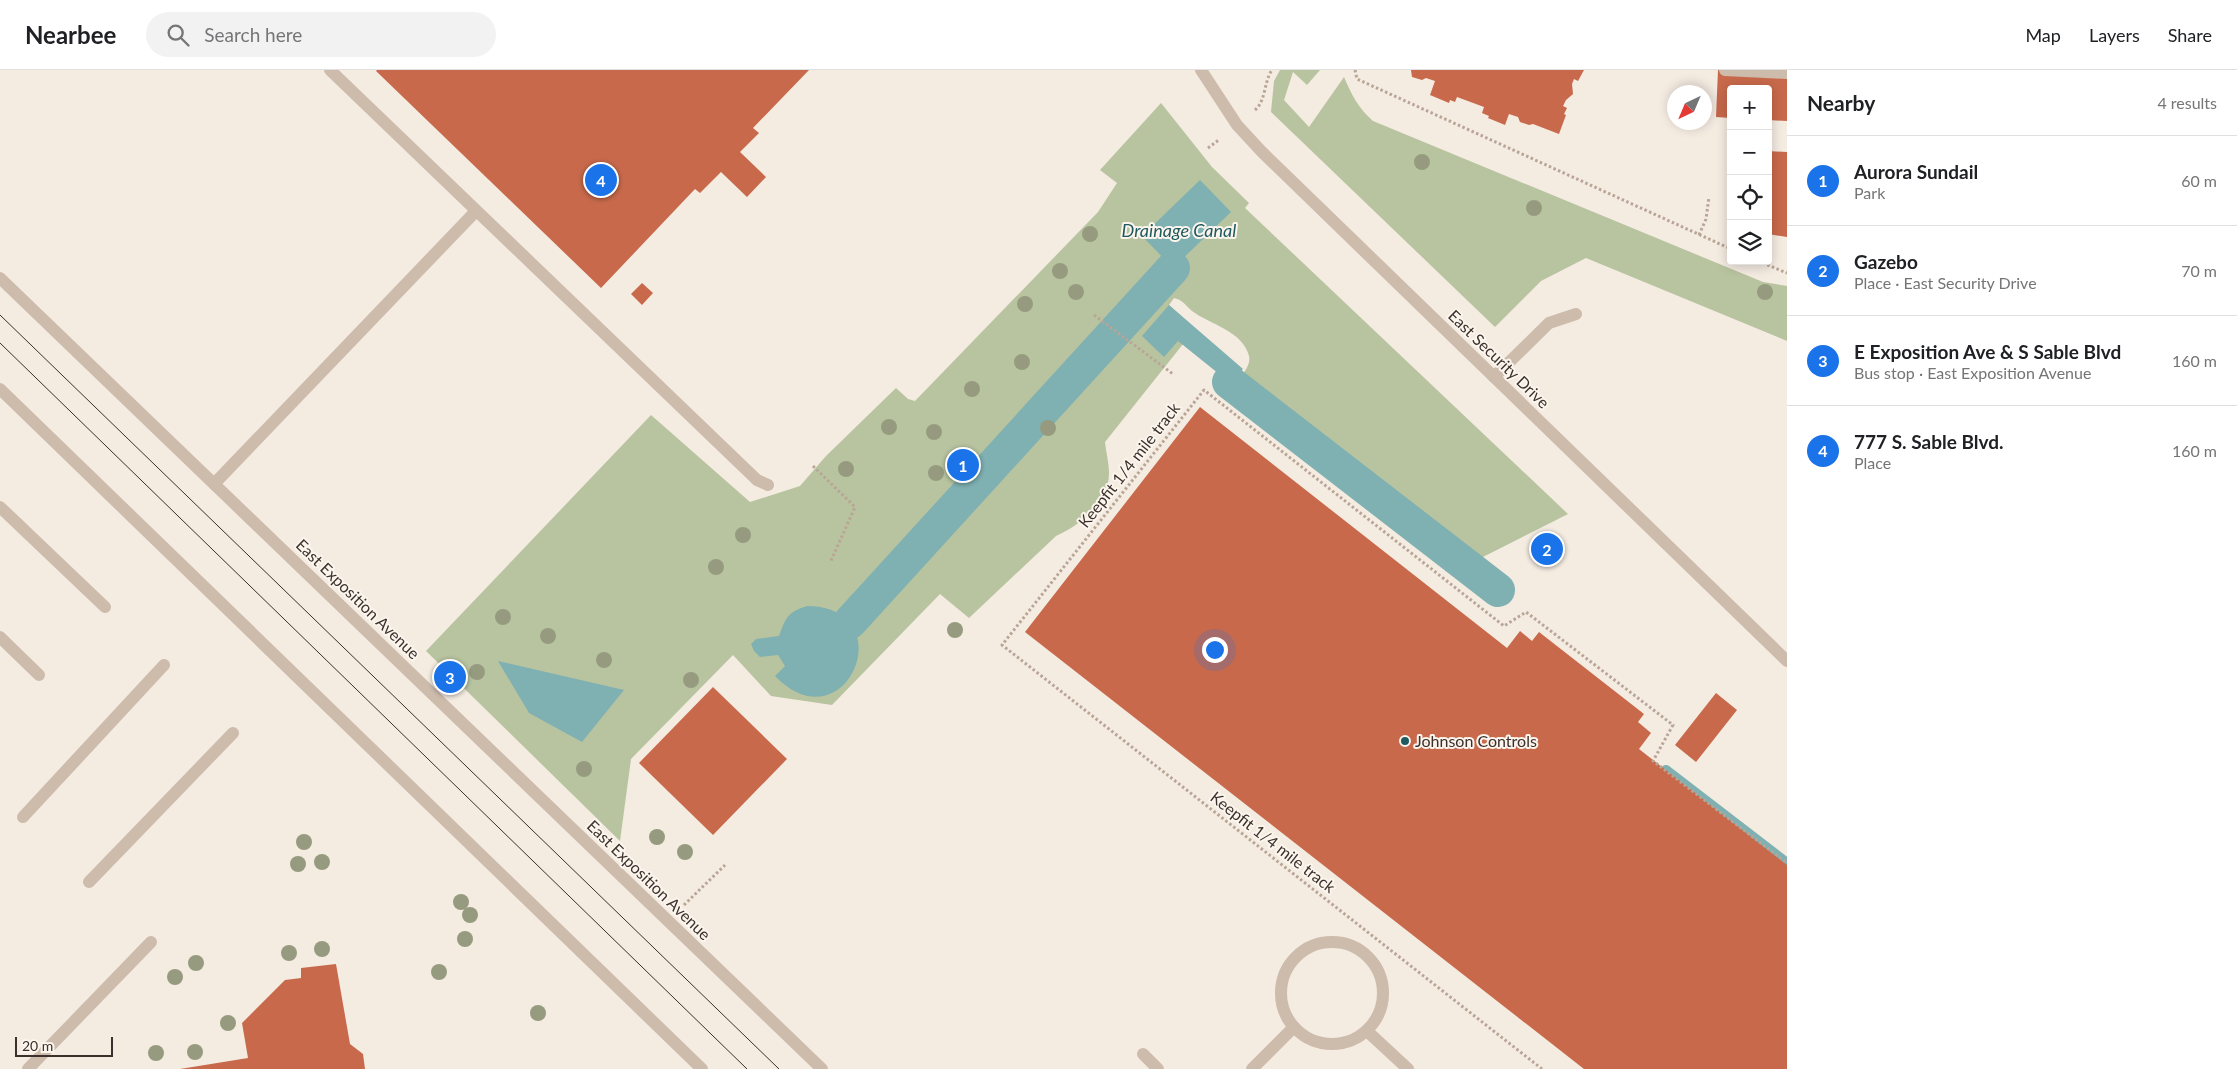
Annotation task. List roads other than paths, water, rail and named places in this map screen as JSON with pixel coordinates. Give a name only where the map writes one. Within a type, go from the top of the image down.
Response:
[{"type":"street","points":[[330,70],[757,480],[768,485]]},
{"type":"street","name":"East Security Drive","points":[[1201,70],[1237,125],[1262,152],[1787,661]]},
{"type":"street","points":[[1724,70],[1787,73]]},
{"type":"street","points":[[214,484],[476,211]]},
{"type":"street","name":"East Exposition Avenue","points":[[0,278],[822,1069]]},
{"type":"street","points":[[1494,377],[1549,323],[1576,314]]},
{"type":"street","points":[[0,389],[702,1069]]},
{"type":"street","points":[[0,508],[105,608]]},
{"type":"street","points":[[0,637],[39,675]]},
{"type":"street","points":[[23,817],[164,665]]},
{"type":"street","points":[[89,882],[233,733]]},
{"type":"street","points":[[28,1069],[150,942]]},
{"type":"street","points":[[1324,942],[1341,942],[1356,948],[1369,958],[1378,971],[1384,987],[1383,1003],[1377,1018],[1367,1031],[1353,1040],[1338,1044],[1322,1044],[1307,1037],[1294,1027],[1285,1014],[1281,999],[1282,984],[1286,970],[1296,957],[1308,947],[1324,942]]},
{"type":"street","points":[[1252,1069],[1294,1027]]},
{"type":"street","points":[[1367,1031],[1408,1069]]},
{"type":"street","points":[[1143,1054],[1158,1069]]},
{"type":"water","name":"Drainage Canal","points":[[1200,180],[1231,212],[1173,268],[1142,236]]},
{"type":"water","points":[[1169,305],[1243,369],[1229,382],[1178,341],[1164,357],[1142,336]]},
{"type":"water","points":[[807,606],[837,612],[853,628],[859,648],[854,669],[842,686],[824,696],[801,694],[775,676],[785,666],[778,655],[760,657],[754,651],[751,644],[756,639],[779,636],[788,616]]},
{"type":"water","points":[[498,661],[624,690],[582,742],[529,713]]},
{"type":"waterway","points":[[850,622],[1173,268]]},
{"type":"waterway","points":[[1229,382],[1498,590]]},
{"type":"waterway","points":[[1666,770],[1787,863]]},
{"type":"tram line","points":[[0,315],[779,1069]]},
{"type":"tram line","points":[[0,343],[747,1069]]},
{"type":"place","name":"777 S. Sable Blvd.","points":[[601,180]]},
{"type":"place","name":"Aurora Sundail","points":[[963,465]]},
{"type":"place","name":"Gazebo","points":[[1547,549]]},
{"type":"place","name":"E Exposition Ave & S Sable Blvd","points":[[450,677]]},
{"type":"place","name":"Johnson Controls","points":[[1405,741]]}]
